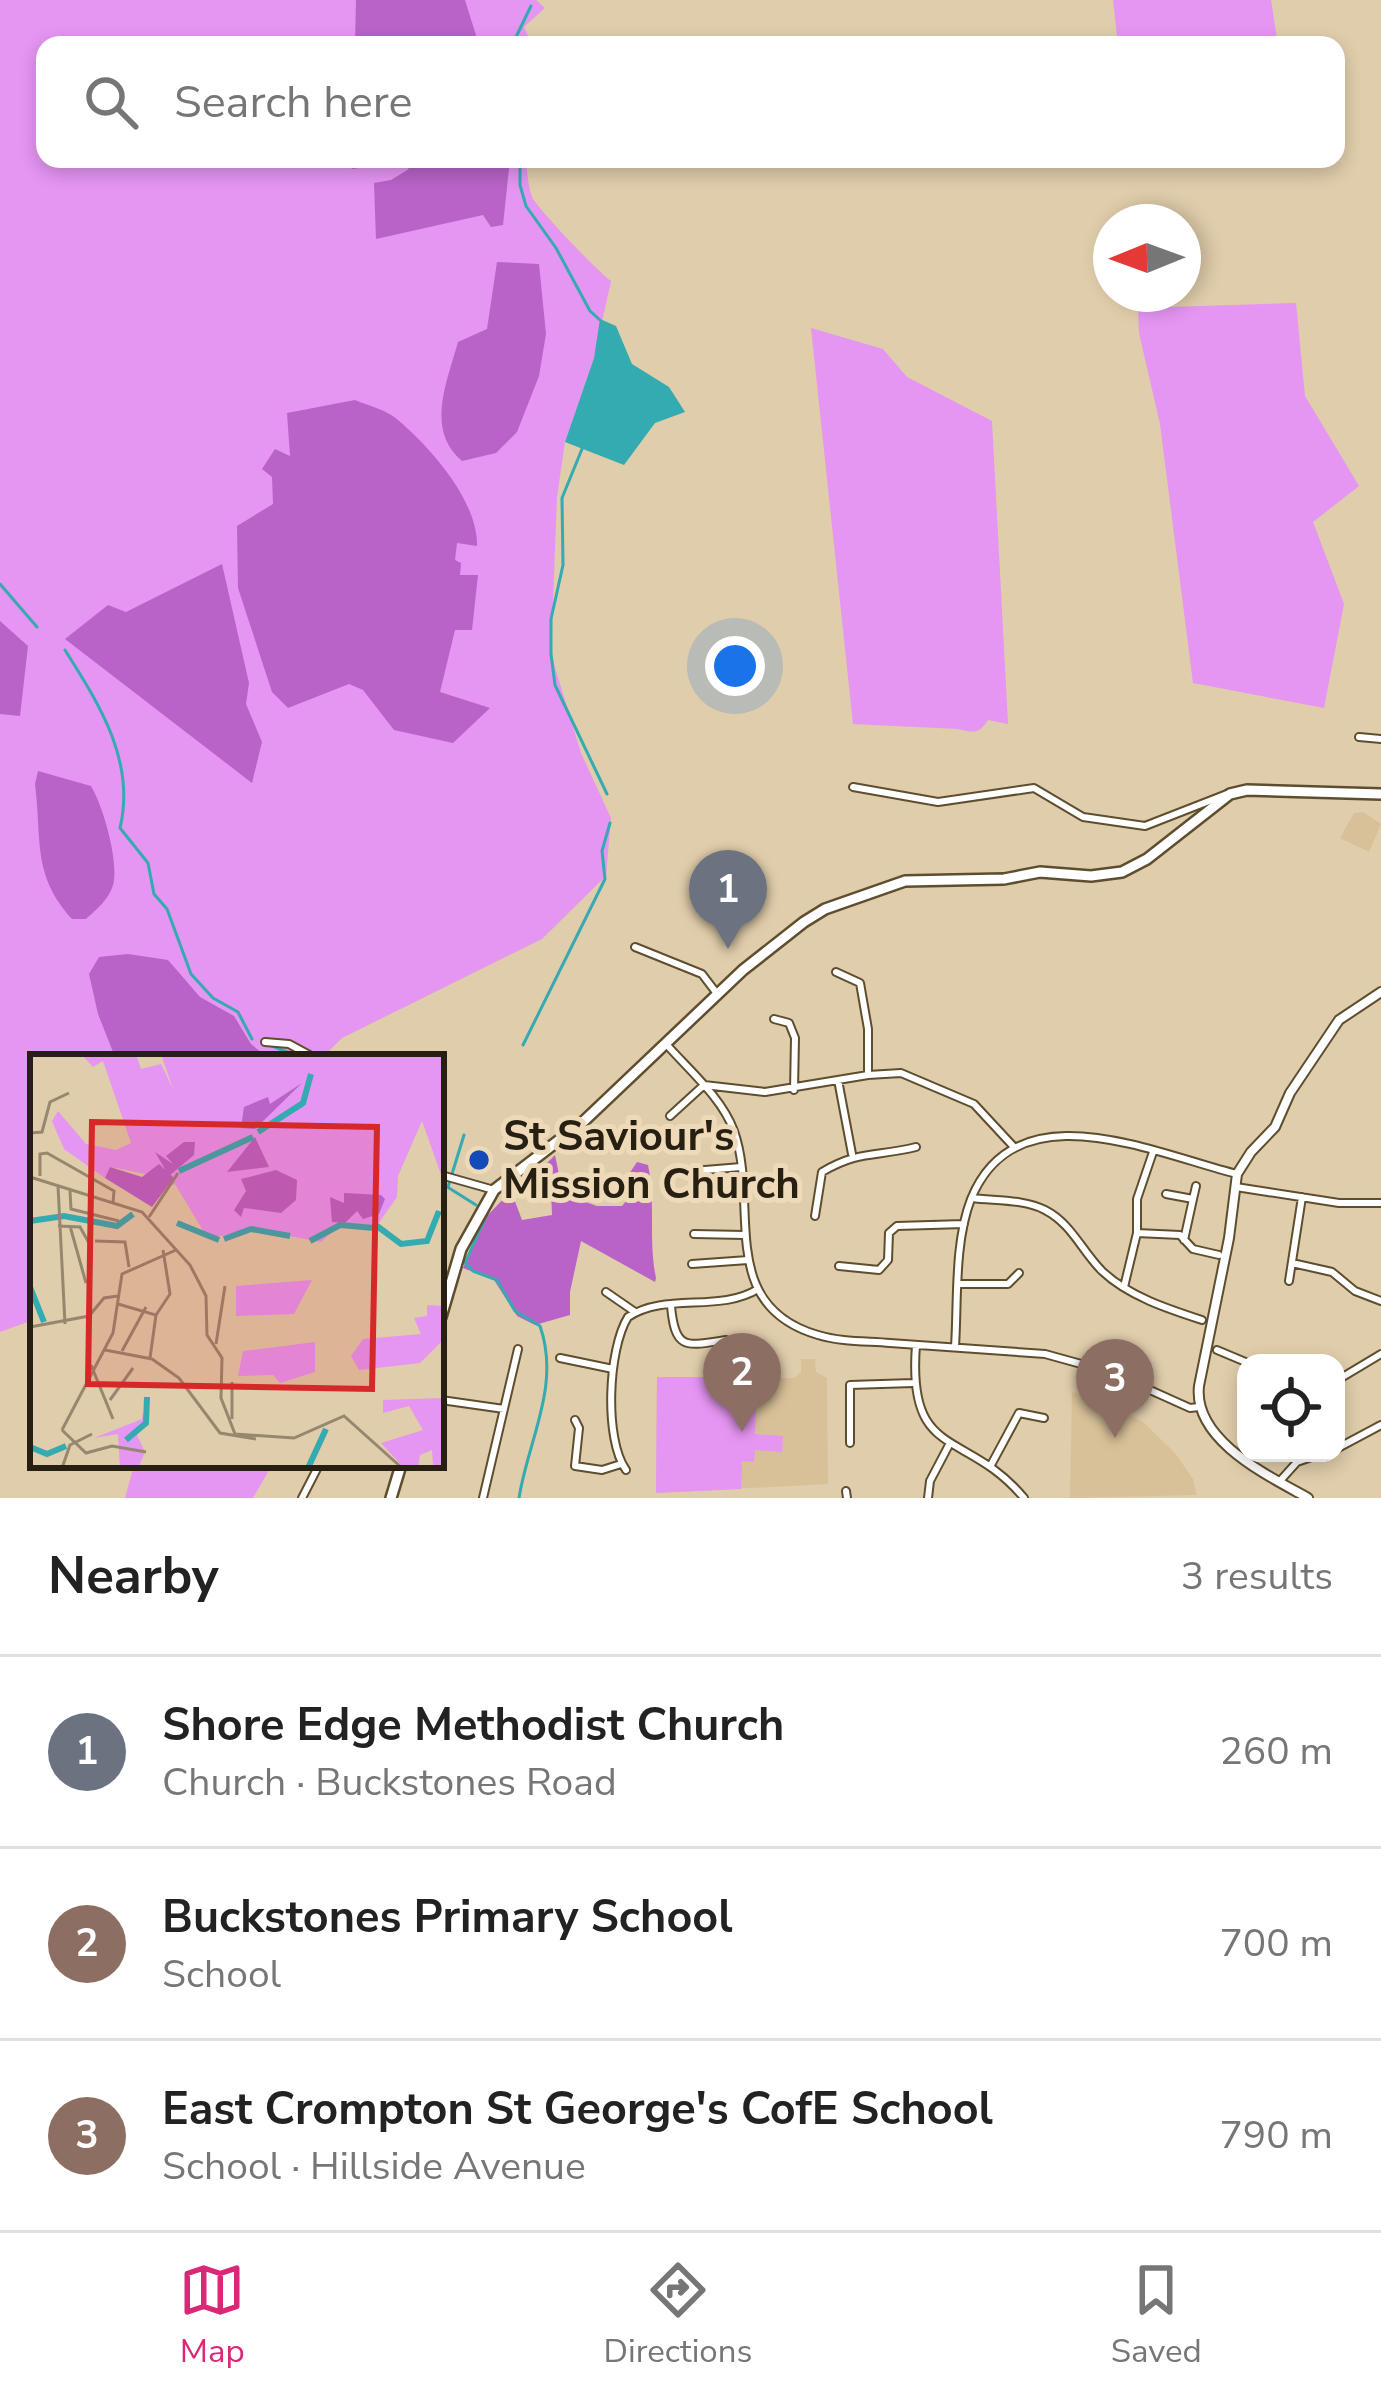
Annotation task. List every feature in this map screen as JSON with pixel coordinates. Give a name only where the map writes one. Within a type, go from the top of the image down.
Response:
[{"type":"main road","points":[[444,1307],[461,1249],[494,1190],[584,1121],[786,934],[825,909],[905,881],[1122,872],[1147,859],[1230,794],[1265,788],[1381,794]]},
{"type":"main road","points":[[392,1498],[400,1468]]},
{"type":"street","points":[[1359,737],[1381,739]]},
{"type":"street","points":[[853,787],[938,802],[1034,788],[1083,817],[1145,826],[1159,824],[1221,793],[1230,794]]},
{"type":"street","points":[[635,946],[702,974],[718,996]]},
{"type":"street","points":[[836,972],[860,983],[868,1075]]},
{"type":"street","points":[[1308,1498],[1234,1450],[1198,1407],[1237,1174],[1275,1127],[1290,1093],[1340,1020],[1381,992]]},
{"type":"street","points":[[774,1019],[789,1023],[795,1038],[794,1090]]},
{"type":"street","points":[[265,1042],[289,1044],[307,1054]]},
{"type":"street","points":[[667,1046],[704,1085],[734,1130],[748,1260],[758,1289],[786,1320],[812,1334],[843,1340],[1076,1360],[1190,1408],[1198,1407]]},
{"type":"street","points":[[704,1085],[736,1091],[794,1090],[901,1073],[974,1104],[1013,1147]]},
{"type":"street","points":[[838,1080],[852,1154]]},
{"type":"street","points":[[670,1116],[704,1085]]},
{"type":"street","points":[[719,1104],[736,1091]]},
{"type":"street","points":[[955,1348],[964,1224],[992,1161],[1013,1147],[1046,1135],[1080,1135],[1237,1174]]},
{"type":"street","points":[[814,1216],[822,1172],[852,1154],[887,1154],[916,1147]]},
{"type":"street","points":[[1124,1287],[1137,1233],[1137,1199],[1153,1152]]},
{"type":"street","points":[[681,1172],[741,1167]]},
{"type":"street","points":[[447,1176],[494,1190]]},
{"type":"street","points":[[1184,1240],[1196,1186]]},
{"type":"street","points":[[1235,1186],[1354,1204],[1381,1203]]},
{"type":"street","points":[[1166,1193],[1193,1199]]},
{"type":"street","points":[[1289,1281],[1302,1197]]},
{"type":"street","points":[[972,1198],[1026,1203],[1044,1210],[1070,1228],[1102,1270],[1124,1287],[1202,1320]]},
{"type":"street","points":[[839,1266],[879,1270],[888,1260],[889,1233],[897,1226],[964,1224]]},
{"type":"street","points":[[1137,1233],[1180,1235],[1193,1249],[1220,1255]]},
{"type":"street","points":[[694,1234],[744,1235]]},
{"type":"street","points":[[692,1264],[748,1260]]},
{"type":"street","points":[[1292,1263],[1332,1272],[1365,1298],[1381,1301]]},
{"type":"street","points":[[959,1284],[1008,1284],[1019,1273]]},
{"type":"street","points":[[575,1420],[579,1428],[575,1466],[623,1467],[613,1441],[613,1370],[622,1325],[635,1312],[741,1300],[758,1289]]},
{"type":"street","points":[[606,1292],[635,1312]]},
{"type":"street","points":[[671,1306],[673,1333],[680,1340],[693,1345],[726,1340]]},
{"type":"street","points":[[916,1345],[914,1383],[925,1420],[950,1443],[991,1465],[1024,1498]]},
{"type":"street","points":[[483,1498],[518,1348]]},
{"type":"street","points":[[1217,1350],[1237,1358]]},
{"type":"street","points":[[1345,1376],[1381,1354]]},
{"type":"street","points":[[560,1358],[613,1370]]},
{"type":"street","points":[[850,1443],[854,1432],[850,1385],[914,1383]]},
{"type":"street","points":[[444,1400],[504,1409]]},
{"type":"street","points":[[991,1465],[1019,1413],[1044,1418]]},
{"type":"street","points":[[1345,1444],[1381,1425]]},
{"type":"street","points":[[928,1498],[930,1480],[950,1443]]},
{"type":"street","points":[[1279,1482],[1297,1462]]},
{"type":"street","points":[[302,1498],[317,1468]]},
{"type":"shaded area","points":[[0,0],[536,0],[545,8],[524,27],[528,36],[36,36],[36,168],[527,168],[536,203],[611,281],[594,358],[565,442],[557,497],[551,654],[581,753],[611,818],[606,876],[542,939],[342,1038],[326,1054],[30,1054],[30,1321],[0,1332]]},
{"type":"shaded area","points":[[356,0],[465,0],[476,36],[355,36]]},
{"type":"shaded area","points":[[1113,0],[1271,0],[1277,36],[1117,36]]},
{"type":"shaded area","points":[[509,168],[503,225],[491,227],[483,215],[376,239],[374,183],[409,169]]},
{"type":"shaded area","points":[[497,262],[539,264],[546,334],[539,376],[517,432],[496,453],[462,461],[444,435],[442,405],[458,342],[487,329]]},
{"type":"shaded area","points":[[1296,303],[1305,396],[1359,486],[1313,522],[1344,604],[1324,708],[1193,683],[1160,424],[1138,312],[1201,312],[1201,306]]},
{"type":"shaded area","points":[[811,328],[883,349],[907,377],[992,421],[1008,724],[988,720],[972,732],[853,724]]},
{"type":"shaded area","points":[[355,400],[394,417],[424,445],[470,511],[477,546],[457,543],[455,560],[461,563],[460,575],[478,575],[472,630],[455,630],[440,692],[490,708],[453,743],[394,730],[363,690],[349,684],[288,708],[272,692],[238,588],[237,526],[273,504],[272,477],[262,469],[275,449],[290,456],[287,413]]},
{"type":"shaded area","points":[[222,564],[249,683],[246,704],[262,742],[252,783],[65,639],[108,605],[126,612]]},
{"type":"shaded area","points":[[0,621],[28,646],[20,716],[0,714]]},
{"type":"shaded area","points":[[38,771],[91,786],[104,818],[113,858],[113,886],[86,919],[72,919],[45,872],[35,784]]},
{"type":"shaded area","points":[[1363,812],[1381,824],[1369,852],[1340,838],[1354,813]]},
{"type":"shaded area","points":[[128,954],[168,960],[200,997],[234,1016],[251,1044],[263,1054],[114,1054],[89,974],[99,957]]},
{"type":"shaded area","points":[[555,1155],[563,1194],[597,1206],[622,1206],[636,1189],[627,1177],[637,1162],[648,1165],[656,1278],[655,1282],[581,1241],[570,1315],[535,1325],[517,1316],[494,1280],[463,1268],[486,1217],[511,1191],[522,1220],[552,1215],[544,1166]]},
{"type":"shaded area","points":[[801,1359],[815,1359],[816,1372],[827,1378],[828,1484],[656,1493],[657,1377],[794,1378],[801,1372]]},
{"type":"shaded area","points":[[657,1377],[757,1377],[755,1434],[783,1436],[782,1452],[755,1450],[754,1462],[742,1461],[741,1489],[656,1493]]},
{"type":"shaded area","points":[[1072,1392],[1105,1401],[1144,1423],[1175,1453],[1193,1479],[1197,1495],[1070,1498]]},
{"type":"shaded area","points":[[133,1468],[270,1468],[253,1498],[125,1498]]},
{"type":"water","points":[[600,319],[616,326],[632,364],[669,387],[685,412],[655,423],[624,465],[565,442],[594,358]]},
{"type":"waterway","points":[[516,36],[531,6]]},
{"type":"waterway","points":[[520,168],[526,206],[600,320]]},
{"type":"waterway","points":[[582,449],[562,498],[563,565],[551,619],[551,654],[555,685],[607,794]]},
{"type":"waterway","points":[[0,584],[37,627]]},
{"type":"waterway","points":[[65,650],[102,712],[119,756],[124,803],[120,828],[148,863],[154,894],[167,909],[191,974],[213,998],[238,1012],[252,1039]]},
{"type":"waterway","points":[[523,1045],[605,879],[602,851],[610,823]]},
{"type":"waterway","points":[[272,1046],[292,1054]]},
{"type":"waterway","points":[[448,1187],[464,1135]]},
{"type":"waterway","points":[[444,1185],[476,1205]]},
{"type":"waterway","points":[[487,1214],[465,1263],[497,1280],[515,1311],[540,1326],[545,1348],[545,1391],[519,1498]]},
{"type":"place","name":"Shore Edge Methodist Church","points":[[728,949]]},
{"type":"place","name":"St Saviour's Mission Church","points":[[479,1160]]},
{"type":"place","name":"Buckstones Primary School","points":[[742,1432]]},
{"type":"place","name":"East Crompton St George's CofE School","points":[[1115,1438]]}]
